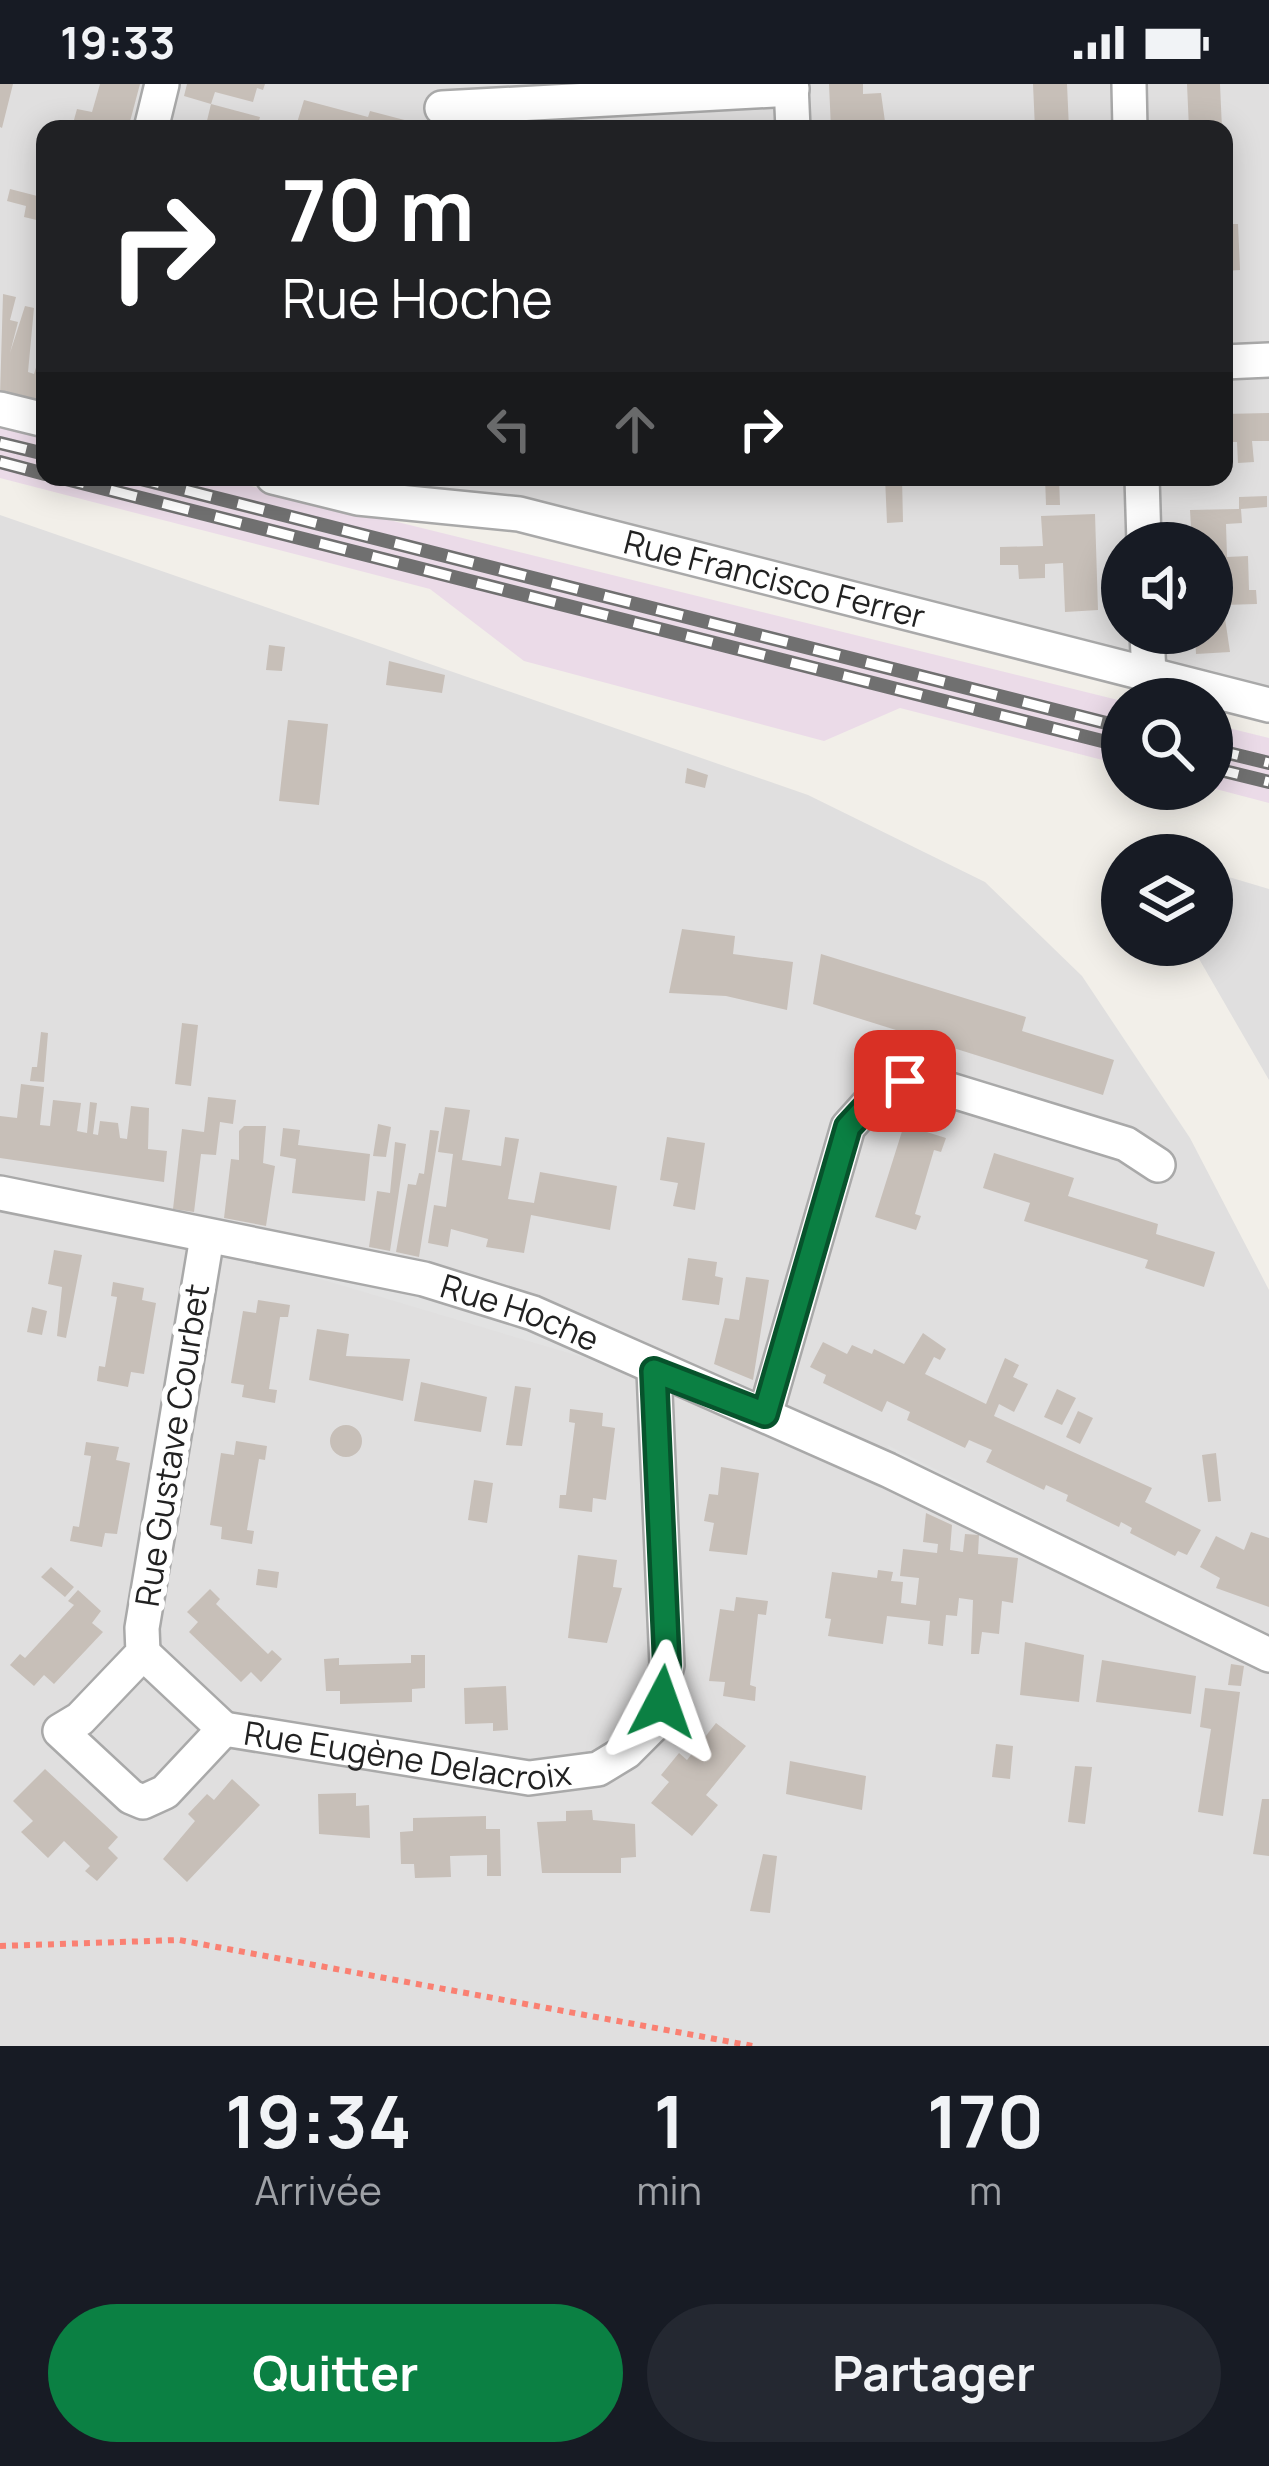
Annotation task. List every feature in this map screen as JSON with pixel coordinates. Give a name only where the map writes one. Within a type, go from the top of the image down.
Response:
[{"type":"street","points":[[153,120],[162,84]]},
{"type":"street","points":[[1129,84],[1130,120]]},
{"type":"street","points":[[442,108],[792,86],[794,120]]},
{"type":"street","points":[[1233,362],[1269,360]]},
{"type":"street","points":[[0,409],[36,418]]},
{"type":"street","name":"Rue Francisco Ferrer","points":[[309,486],[358,498],[442,492],[1269,705]]},
{"type":"street","points":[[1142,486],[1143,522]]},
{"type":"street","points":[[1148,654],[1149,675]]},
{"type":"street","points":[[765,1414],[848,1127],[884,1088],[924,1082],[1126,1144],[1158,1165]]},
{"type":"street","name":"Rue Hoche","points":[[0,1192],[424,1279],[532,1313],[654,1371],[765,1414],[1269,1655]]},
{"type":"street","name":"Rue Gustave Courbet","points":[[60,1731],[80,1719],[143,1652],[207,1238]]},
{"type":"street","name":"Rue Eugène Delacroix","points":[[60,1731],[130,1797],[143,1802],[165,1792],[224,1729],[529,1778],[598,1768],[626,1752],[652,1726],[667,1665],[654,1371]]},
{"type":"street","name":"Rue Gustave Courbet","points":[[143,1652],[224,1729]]},
{"type":"path","points":[[0,1946],[179,1940],[753,2046]]},
{"type":"shaded area","points":[[0,84],[1269,84],[1269,705],[1233,696],[1233,678],[1163,678],[519,514],[333,486],[1233,486],[1233,120],[36,120],[36,418],[0,409]]},
{"type":"shaded area","points":[[0,423],[36,432],[36,486],[251,486],[1101,696],[1101,760],[900,708],[824,741],[524,661],[430,589],[0,478]]},
{"type":"shaded area","points":[[0,515],[808,795],[985,882],[1082,976],[1190,1138],[1269,1290],[1269,2046],[0,2046]]},
{"type":"shaded area","points":[[1233,729],[1269,738],[1269,803],[1233,794]]},
{"type":"shaded area","points":[[1233,878],[1269,889],[1269,1080],[1203,966],[1233,966]]},
{"type":"shaded area","points":[[260,1261],[373,1277],[575,1340],[599,1362]]},
{"type":"shaded area","points":[[887,1445],[1173,1588],[1146,1586],[904,1469]]},
{"type":"building","points":[[0,84],[13,84],[2,128],[0,127]]},
{"type":"building","points":[[100,84],[140,84],[130,120],[74,120],[77,109],[92,112]]},
{"type":"building","points":[[187,84],[265,84],[263,90],[257,88],[253,102],[215,92],[211,104],[184,96]]},
{"type":"building","points":[[829,84],[863,84],[863,94],[881,93],[885,120],[831,120]]},
{"type":"building","points":[[1033,84],[1067,84],[1069,120],[1035,120]]},
{"type":"building","points":[[1187,84],[1220,84],[1222,120],[1189,120]]},
{"type":"building","points":[[304,100],[368,117],[370,111],[404,120],[298,120]]},
{"type":"building","points":[[211,104],[260,117],[259,120],[207,120]]},
{"type":"building","points":[[10,189],[36,196],[36,220],[24,217],[26,206],[7,201]]},
{"type":"building","points":[[1233,224],[1238,224],[1240,270],[1233,270]]},
{"type":"building","points":[[3,294],[16,297],[10,320],[18,322],[10,353],[25,306],[34,308],[28,372],[34,374],[36,367],[36,404],[0,396]]},
{"type":"building","points":[[1269,413],[1269,441],[1252,441],[1254,462],[1238,463],[1233,414]]},
{"type":"building","points":[[885,486],[902,486],[903,522],[887,523]]},
{"type":"building","points":[[1045,486],[1059,486],[1060,505],[1046,505]]},
{"type":"building","points":[[1267,496],[1267,507],[1241,509],[1242,523],[1191,522],[1190,510],[1239,509],[1239,497]]},
{"type":"building","points":[[1095,514],[1098,610],[1065,612],[1063,563],[1045,564],[1045,578],[1019,579],[1018,565],[1000,565],[1000,547],[1043,546],[1041,516]]},
{"type":"building","points":[[1248,556],[1249,590],[1256,590],[1257,604],[1233,605],[1233,557]]},
{"type":"building","points":[[269,645],[285,647],[282,671],[266,670]]},
{"type":"building","points":[[389,661],[445,675],[442,693],[386,685]]},
{"type":"building","points":[[288,720],[328,724],[319,805],[279,801]]},
{"type":"building","points":[[687,768],[708,775],[705,788],[685,783]]},
{"type":"building","points":[[682,929],[735,936],[733,954],[793,962],[787,1010],[726,996],[669,993]]},
{"type":"building","points":[[821,954],[1026,1017],[1022,1031],[1114,1060],[1103,1095],[813,1004]]},
{"type":"building","points":[[182,1023],[198,1025],[191,1086],[175,1084]]},
{"type":"building","points":[[41,1032],[48,1033],[44,1082],[30,1081],[32,1067],[37,1067]]},
{"type":"building","points":[[21,1084],[44,1087],[40,1125],[50,1126],[53,1100],[81,1103],[77,1131],[87,1133],[90,1102],[97,1103],[93,1134],[98,1135],[100,1121],[118,1123],[120,1138],[127,1139],[131,1106],[149,1108],[148,1149],[167,1151],[164,1182],[0,1158],[0,1116],[17,1118]]},
{"type":"building","points":[[208,1097],[236,1100],[233,1124],[220,1122],[216,1155],[201,1154],[194,1212],[173,1209],[182,1129],[204,1132]]},
{"type":"building","points":[[445,1107],[470,1110],[462,1160],[501,1166],[505,1137],[519,1139],[508,1199],[534,1203],[540,1172],[617,1186],[610,1230],[531,1215],[524,1253],[486,1247],[488,1239],[451,1229],[448,1247],[428,1243],[434,1205],[446,1207],[453,1154],[438,1152]]},
{"type":"building","points":[[378,1124],[391,1127],[386,1157],[373,1156]]},
{"type":"building","points":[[904,1125],[946,1138],[941,1152],[934,1150],[915,1214],[921,1216],[916,1230],[875,1217]]},
{"type":"building","points":[[244,1126],[266,1126],[263,1163],[275,1166],[266,1226],[224,1218],[231,1159],[239,1160],[239,1131]]},
{"type":"building","points":[[283,1128],[300,1130],[298,1145],[370,1154],[365,1201],[292,1193],[296,1159],[280,1156]]},
{"type":"building","points":[[430,1130],[439,1131],[419,1257],[396,1252],[408,1184],[416,1185],[419,1173],[424,1174]]},
{"type":"building","points":[[667,1137],[705,1143],[695,1210],[673,1206],[678,1183],[660,1180]]},
{"type":"building","points":[[395,1142],[406,1144],[390,1251],[369,1247],[377,1191],[390,1193]]},
{"type":"building","points":[[994,1153],[1074,1178],[1068,1196],[1158,1224],[1156,1234],[1215,1252],[1204,1287],[1145,1268],[1148,1260],[1024,1221],[1030,1203],[983,1188]]},
{"type":"building","points":[[54,1250],[82,1255],[66,1338],[57,1336],[62,1287],[48,1284]]},
{"type":"building","points":[[688,1258],[717,1262],[715,1276],[723,1278],[719,1305],[682,1300]]},
{"type":"building","points":[[746,1277],[769,1280],[753,1380],[714,1364],[725,1318],[739,1320]]},
{"type":"building","points":[[113,1282],[144,1288],[142,1300],[156,1303],[144,1374],[131,1372],[128,1387],[97,1381],[99,1366],[105,1367],[117,1297],[111,1296]]},
{"type":"building","points":[[258,1300],[290,1305],[288,1317],[280,1317],[269,1389],[277,1390],[275,1403],[242,1397],[244,1385],[231,1383],[243,1311],[256,1313]]},
{"type":"building","points":[[32,1307],[47,1311],[42,1335],[27,1332]]},
{"type":"building","points":[[317,1329],[349,1334],[346,1356],[410,1359],[403,1401],[309,1380]]},
{"type":"building","points":[[923,1333],[946,1349],[940,1360],[934,1357],[925,1374],[986,1404],[1005,1358],[1019,1365],[1013,1377],[1028,1384],[1014,1412],[999,1404],[994,1416],[1152,1488],[1145,1502],[1201,1530],[1187,1555],[1178,1551],[1175,1556],[1130,1533],[1132,1528],[1121,1522],[1119,1527],[1066,1501],[1068,1495],[1046,1485],[1044,1490],[986,1462],[992,1450],[969,1440],[965,1448],[907,1420],[910,1412],[887,1401],[882,1412],[823,1383],[826,1375],[810,1367],[823,1342],[847,1354],[852,1345],[872,1354],[874,1349],[904,1364]]},
{"type":"building","points":[[421,1382],[487,1397],[481,1432],[414,1421]]},
{"type":"building","points":[[515,1386],[531,1388],[522,1446],[506,1445]]},
{"type":"building","points":[[1057,1389],[1076,1398],[1062,1425],[1044,1417]]},
{"type":"building","points":[[570,1409],[603,1413],[602,1426],[615,1428],[606,1500],[593,1498],[592,1512],[559,1508],[560,1495],[566,1495],[575,1423],[569,1422]]},
{"type":"building","points":[[1078,1411],[1093,1418],[1080,1444],[1066,1437]]},
{"type":"building","points":[[346,1425],[357,1430],[362,1441],[357,1452],[346,1457],[335,1452],[330,1441],[335,1430]]},
{"type":"building","points":[[236,1441],[267,1446],[265,1460],[259,1459],[247,1530],[254,1531],[252,1544],[221,1539],[222,1527],[210,1525],[221,1453],[234,1455]]},
{"type":"building","points":[[86,1442],[119,1447],[116,1460],[130,1463],[117,1534],[105,1533],[102,1547],[70,1541],[73,1526],[79,1527],[91,1456],[84,1455]]},
{"type":"building","points":[[1216,1453],[1221,1501],[1208,1502],[1202,1455]]},
{"type":"building","points":[[721,1467],[759,1473],[747,1555],[709,1551],[714,1523],[704,1521],[709,1494],[718,1495]]},
{"type":"building","points":[[474,1480],[493,1483],[487,1523],[468,1520]]},
{"type":"building","points":[[926,1513],[952,1525],[950,1550],[963,1552],[965,1534],[979,1535],[978,1554],[1018,1558],[1013,1603],[1002,1601],[999,1634],[982,1632],[979,1654],[971,1654],[973,1600],[959,1598],[957,1616],[946,1615],[943,1646],[928,1644],[930,1621],[887,1616],[883,1644],[828,1636],[831,1619],[825,1618],[832,1572],[877,1578],[878,1570],[893,1572],[891,1581],[903,1582],[901,1603],[916,1605],[919,1578],[900,1576],[903,1549],[937,1553],[938,1544],[923,1542]]},
{"type":"building","points":[[1251,1532],[1269,1538],[1269,1607],[1216,1588],[1220,1578],[1200,1567],[1216,1536],[1244,1550]]},
{"type":"building","points":[[578,1555],[617,1560],[613,1587],[622,1588],[607,1643],[568,1638]]},
{"type":"building","points":[[51,1567],[74,1587],[65,1597],[41,1577]]},
{"type":"building","points":[[258,1569],[279,1572],[277,1588],[256,1585]]},
{"type":"building","points":[[210,1589],[220,1599],[216,1604],[268,1654],[272,1650],[282,1659],[261,1682],[251,1672],[241,1682],[189,1632],[198,1622],[187,1612]]},
{"type":"building","points":[[78,1590],[101,1611],[92,1623],[103,1632],[54,1684],[44,1675],[34,1686],[10,1665],[20,1654],[25,1658],[74,1605],[68,1601]]},
{"type":"building","points":[[736,1597],[768,1601],[766,1615],[758,1614],[750,1685],[756,1687],[755,1701],[723,1696],[725,1682],[709,1681],[720,1609],[734,1611]]},
{"type":"building","points":[[1025,1642],[1084,1655],[1079,1702],[1020,1695]]},
{"type":"building","points":[[411,1655],[425,1655],[425,1688],[412,1689],[412,1702],[340,1704],[340,1691],[326,1691],[324,1659],[339,1658],[339,1665],[411,1663]]},
{"type":"building","points":[[1102,1660],[1196,1676],[1191,1714],[1096,1702]]},
{"type":"building","points":[[1231,1664],[1244,1666],[1241,1686],[1228,1685]]},
{"type":"building","points":[[506,1686],[508,1730],[493,1731],[493,1723],[465,1724],[464,1688]]},
{"type":"building","points":[[1205,1688],[1240,1692],[1223,1816],[1198,1812],[1211,1729],[1200,1727]]},
{"type":"building","points":[[716,1723],[746,1746],[706,1795],[718,1805],[692,1836],[651,1803],[669,1782],[661,1775],[679,1753],[687,1760]]},
{"type":"building","points":[[996,1744],[1013,1746],[1010,1779],[992,1777]]},
{"type":"building","points":[[790,1761],[866,1776],[862,1810],[786,1794]]},
{"type":"building","points":[[1075,1766],[1092,1767],[1085,1824],[1068,1822]]},
{"type":"building","points":[[45,1769],[118,1837],[108,1848],[118,1858],[97,1881],[85,1871],[90,1866],[64,1841],[48,1858],[21,1832],[33,1821],[13,1801]]},
{"type":"building","points":[[232,1779],[260,1805],[187,1882],[163,1859],[195,1821],[188,1814],[207,1794],[214,1800]]},
{"type":"building","points":[[356,1793],[356,1806],[369,1805],[370,1838],[319,1834],[318,1794]]},
{"type":"building","points":[[1262,1799],[1269,1799],[1269,1856],[1253,1854]]},
{"type":"building","points":[[592,1810],[593,1820],[635,1824],[636,1857],[621,1858],[621,1873],[542,1873],[537,1822],[566,1821],[566,1811]]},
{"type":"building","points":[[486,1816],[486,1829],[500,1829],[501,1876],[487,1876],[487,1855],[450,1856],[451,1877],[415,1878],[414,1864],[401,1864],[400,1832],[413,1831],[413,1818]]},
{"type":"building","points":[[763,1854],[777,1856],[770,1913],[750,1911]]},
{"type":"railway","points":[[0,443],[36,452]]},
{"type":"railway","points":[[0,462],[36,472]]},
{"type":"railway","points":[[94,486],[1101,741]]},
{"type":"railway","points":[[169,486],[1101,722]]},
{"type":"railway","points":[[1233,754],[1269,763]]},
{"type":"railway","points":[[1233,773],[1269,782]]},
{"type":"route","points":[[662,1702],[667,1665],[654,1371],[765,1414],[848,1127],[863,1105],[884,1088],[905,1081]]}]
